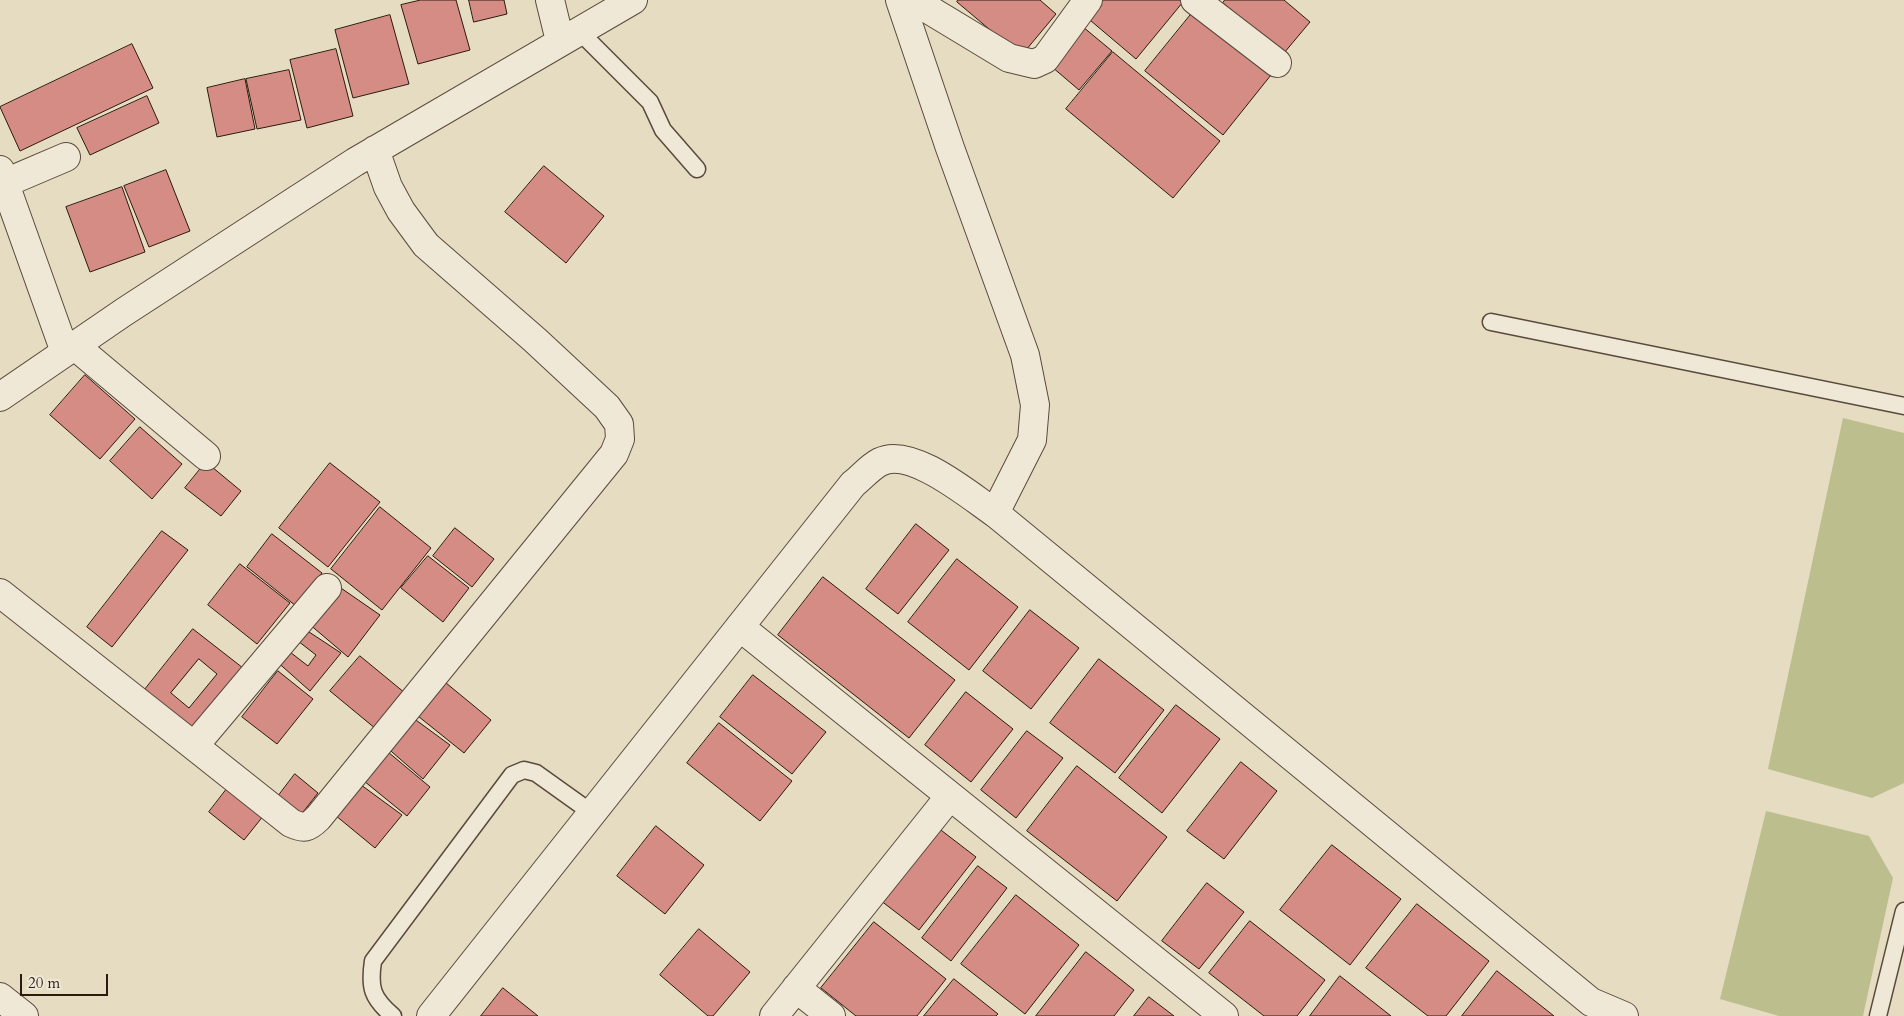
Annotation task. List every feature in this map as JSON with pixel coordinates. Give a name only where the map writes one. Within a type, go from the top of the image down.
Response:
[{"type":"street","points":[[550,0],[570,36]]},
{"type":"street","points":[[0,397],[339,172],[633,0]]},
{"type":"street","points":[[900,0],[950,148],[1025,355],[1035,405],[1032,440],[995,513]]},
{"type":"street","points":[[913,0],[1009,58],[1034,64],[1045,59],[1088,0]]},
{"type":"street","points":[[1195,0],[1277,63]]},
{"type":"street","points":[[0,593],[291,823],[301,828],[309,827],[318,818],[614,454],[620,439],[619,424],[607,407],[535,340],[426,245],[400,211],[388,187],[375,150]]},
{"type":"street","points":[[66,157],[2,176],[70,349],[206,456]]},
{"type":"street","points":[[431,1016],[853,484],[880,462],[904,459],[932,470],[995,513],[1590,1009],[1624,1016]]},
{"type":"street","points":[[194,746],[327,588]]},
{"type":"street","points":[[740,627],[1224,1016]]},
{"type":"street","points":[[774,1016],[950,796]]},
{"type":"street","points":[[796,988],[832,1016]]},
{"type":"street","points":[[0,997],[24,1016]]},
{"type":"lane","points":[[570,36],[650,102],[663,130],[697,169]]},
{"type":"lane","points":[[1492,322],[1904,406]]},
{"type":"lane","points":[[393,1016],[380,1004],[370,981],[373,961],[512,775],[524,770],[536,773],[592,813]]},
{"type":"lane","points":[[1878,1016],[1904,911]]},
{"type":"green space","points":[[1843,418],[1904,433],[1904,783],[1872,798],[1768,769]]},
{"type":"green space","points":[[1766,811],[1869,836],[1893,878],[1863,1016],[1779,1016],[1720,999]]},
{"type":"building","points":[[421,0],[456,0],[470,50],[418,64],[401,5]]},
{"type":"building","points":[[469,0],[504,0],[507,14],[474,22]]},
{"type":"building","points":[[958,0],[1040,0],[1056,14],[1021,56],[957,2]]},
{"type":"building","points":[[1097,0],[1180,0],[1183,2],[1136,59],[1084,15]]},
{"type":"building","points":[[1225,0],[1284,0],[1310,22],[1284,53],[1223,3]]},
{"type":"building","points":[[1197,7],[1275,70],[1223,135],[1145,71]]},
{"type":"building","points":[[390,15],[409,84],[353,98],[335,30]]},
{"type":"building","points":[[1077,22],[1112,51],[1079,90],[1045,61]]},
{"type":"building","points":[[132,44],[153,88],[20,151],[0,107]]},
{"type":"building","points":[[336,49],[353,116],[307,128],[290,60]]},
{"type":"building","points":[[1113,52],[1220,141],[1173,198],[1066,109]]},
{"type":"building","points":[[289,70],[301,120],[257,129],[246,79]]},
{"type":"building","points":[[245,79],[255,129],[217,137],[207,88]]},
{"type":"building","points":[[147,96],[159,123],[90,155],[77,128]]},
{"type":"building","points":[[544,166],[604,216],[566,263],[505,212]]},
{"type":"building","points":[[166,170],[190,231],[149,247],[124,186]]},
{"type":"building","points":[[122,187],[145,252],[90,272],[66,207]]},
{"type":"building","points":[[85,375],[135,419],[100,459],[50,415]]},
{"type":"building","points":[[140,427],[182,464],[152,499],[110,461]]},
{"type":"building","points":[[206,462],[241,491],[221,516],[185,488]]},
{"type":"building","points":[[330,463],[380,502],[328,567],[279,528]]},
{"type":"building","points":[[380,507],[431,548],[382,610],[331,569]]},
{"type":"building","points":[[916,524],[949,550],[898,614],[866,589]]},
{"type":"building","points":[[455,528],[494,559],[472,587],[433,556]]},
{"type":"building","points":[[162,531],[188,550],[112,647],[87,627]]},
{"type":"building","points":[[272,534],[322,573],[296,606],[247,567]]},
{"type":"building","points":[[428,556],[469,588],[443,622],[401,588]]},
{"type":"building","points":[[957,559],[1018,607],[969,670],[908,622]]},
{"type":"building","points":[[240,564],[290,603],[257,644],[208,605]]},
{"type":"building","points":[[823,577],[955,680],[909,738],[778,635]]},
{"type":"building","points":[[338,586],[380,615],[348,657],[308,623]]},
{"type":"building","points":[[1030,610],[1079,648],[1031,709],[983,671]]},
{"type":"building","points":[[303,628],[341,653],[310,691],[274,659]],"holes":[[[298,641],[316,655],[308,666],[290,652]]]},
{"type":"building","points":[[193,629],[243,668],[189,736],[139,697]],"holes":[[[199,659],[217,674],[189,708],[171,693]]]},
{"type":"building","points":[[360,656],[405,693],[376,729],[330,691]]},
{"type":"building","points":[[1099,659],[1164,710],[1115,773],[1050,723]]},
{"type":"building","points":[[278,671],[313,699],[277,744],[242,717]]},
{"type":"building","points":[[753,675],[826,732],[792,774],[720,717]]},
{"type":"building","points":[[440,678],[491,720],[464,753],[413,712]]},
{"type":"building","points":[[966,692],[1013,729],[971,782],[925,745]]},
{"type":"building","points":[[1176,705],[1220,739],[1162,813],[1119,778]]},
{"type":"building","points":[[409,715],[450,745],[423,779],[384,745]]},
{"type":"building","points":[[719,723],[792,781],[760,821],[687,763]]},
{"type":"building","points":[[1027,731],[1063,758],[1016,818],[981,790]]},
{"type":"building","points":[[388,752],[430,787],[407,816],[364,781]]},
{"type":"building","points":[[1241,762],[1277,791],[1224,859],[1187,831]]},
{"type":"building","points":[[1077,766],[1167,837],[1117,901],[1027,831]]},
{"type":"building","points":[[295,774],[318,793],[296,821],[273,803]]},
{"type":"building","points":[[233,781],[268,810],[244,840],[209,812]]},
{"type":"building","points":[[357,782],[402,815],[375,848],[335,815]]},
{"type":"building","points":[[933,824],[976,857],[919,930],[876,897]]},
{"type":"building","points":[[656,826],[704,865],[665,914],[617,876]]},
{"type":"building","points":[[1332,845],[1401,899],[1350,965],[1280,910]]},
{"type":"building","points":[[978,866],[1007,888],[951,961],[922,938]]},
{"type":"building","points":[[1207,883],[1244,912],[1199,969],[1162,941]]},
{"type":"building","points":[[1016,895],[1079,945],[1025,1014],[961,964]]},
{"type":"building","points":[[1417,904],[1489,961],[1446,1016],[1428,1016],[1366,968]]},
{"type":"building","points":[[1250,921],[1325,980],[1297,1016],[1264,1016],[1209,973]]},
{"type":"building","points":[[874,922],[946,979],[917,1016],[856,1016],[821,988]]},
{"type":"building","points":[[699,929],[750,972],[713,1016],[708,1016],[660,975]]},
{"type":"building","points":[[1086,952],[1134,990],[1114,1016],[1036,1016]]},
{"type":"building","points":[[1497,971],[1554,1016],[1462,1016]]},
{"type":"building","points":[[1340,976],[1391,1016],[1310,1016]]},
{"type":"building","points":[[954,979],[998,1014],[996,1016],[924,1016]]},
{"type":"building","points":[[503,988],[538,1016],[481,1016]]},
{"type":"building","points":[[1149,997],[1174,1016],[1134,1016]]}]
